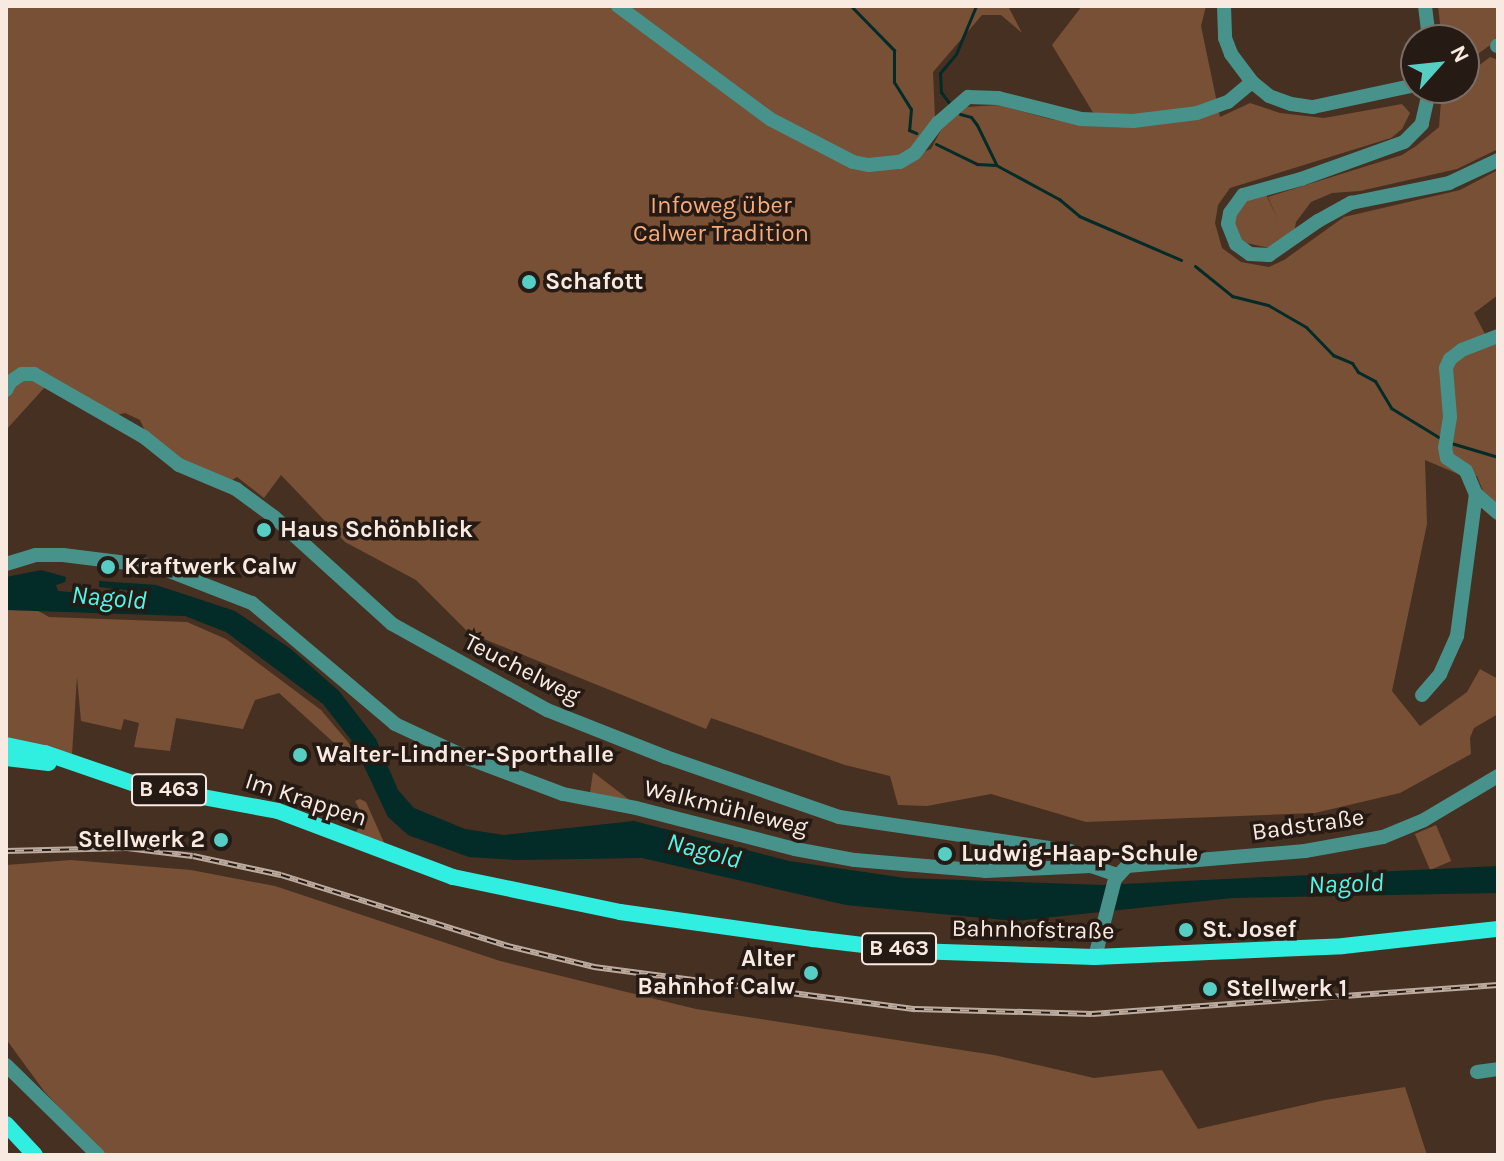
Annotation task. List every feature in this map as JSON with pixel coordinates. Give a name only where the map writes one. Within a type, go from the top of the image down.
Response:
[{"type":"main road","name":"Im Krappen","points":[[6,745],[45,753],[71,765],[138,785],[278,811],[384,853]]},
{"type":"main road","name":"Im Krappen","points":[[6,758],[71,765]]},
{"type":"main road","name":"Bahnhofstraße","points":[[384,853],[453,877],[664,919],[914,951],[1095,957],[1355,946],[1498,929]]},
{"type":"main road","points":[[6,1124],[35,1155]]},
{"type":"street","points":[[618,6],[770,119],[853,162],[869,165],[900,162],[915,153],[938,123],[968,97],[990,97],[1081,119],[1133,121],[1197,113],[1228,102],[1252,82]]},
{"type":"street","points":[[1224,6],[1225,38],[1231,54],[1252,82],[1269,96],[1313,107],[1400,94]]},
{"type":"street","points":[[1381,95],[1400,88]]},
{"type":"street","points":[[1427,104],[1422,124],[1404,142],[1243,195],[1230,213],[1228,224],[1236,244],[1250,254],[1269,255],[1351,203],[1449,183],[1498,160]]},
{"type":"street","points":[[1498,336],[1462,350],[1450,359],[1446,368],[1450,417],[1445,442],[1447,458],[1466,471],[1476,494],[1498,513]]},
{"type":"street","name":"Teuchelweg","points":[[6,390],[10,382],[22,374],[34,374],[144,437],[179,465],[236,489],[274,517],[392,624],[547,710],[666,757],[839,817],[1070,851],[1091,866]]},
{"type":"street","points":[[1422,695],[1440,674],[1457,636],[1476,494]]},
{"type":"street","name":"Walkmühleweg","points":[[6,564],[36,555],[63,555],[159,567],[252,603],[395,724],[470,759],[563,794],[636,808],[795,849],[855,860],[985,871],[1091,866],[1116,877]]},
{"type":"street","name":"Badstraße","points":[[1116,877],[1133,863],[1305,851],[1383,837],[1424,820],[1498,776]]},
{"type":"street","points":[[1095,957],[1116,877]]},
{"type":"street","points":[[6,1065],[98,1155]]},
{"type":"street","points":[[1477,1072],[1498,1069]]},
{"type":"green space","name":"Infoweg über Calwer Tradition","points":[[6,6],[1008,6],[1022,33],[1001,15],[982,15],[933,72],[935,118],[918,154],[931,149],[942,128],[966,107],[999,105],[1050,119],[1095,126],[1094,114],[1052,45],[1082,6],[1206,6],[1201,26],[1220,117],[1250,103],[1280,113],[1324,118],[1402,104],[1410,113],[1402,129],[1391,138],[1230,188],[1218,205],[1215,223],[1222,248],[1241,262],[1269,267],[1284,260],[1344,217],[1460,190],[1498,170],[1498,295],[1474,313],[1486,336],[1498,339],[1498,505],[1483,491],[1477,476],[1465,477],[1425,460],[1427,524],[1392,691],[1420,726],[1467,692],[1480,669],[1498,679],[1498,714],[1474,728],[1470,738],[1471,754],[1400,793],[1315,813],[1086,822],[991,794],[927,806],[898,805],[890,776],[845,765],[711,718],[706,729],[469,633],[416,580],[345,542],[281,475],[264,498],[237,477],[229,482],[181,460],[146,433],[140,420],[125,413],[103,418],[45,387],[6,430]]},
{"type":"green space","points":[[1438,6],[1498,6],[1498,33],[1493,43],[1480,52],[1480,24],[1440,24]]},
{"type":"green space","points":[[1490,57],[1498,60],[1498,149],[1457,169],[1360,191],[1332,193],[1311,202],[1296,222],[1294,233],[1269,248],[1242,242],[1234,224],[1235,213],[1247,198],[1265,192],[1278,220],[1268,197],[1402,155],[1439,127],[1441,104],[1480,104],[1480,65]]},
{"type":"green space","points":[[33,608],[49,617],[187,622],[226,639],[321,710],[348,742],[354,752],[353,760],[279,693],[255,700],[243,729],[176,718],[170,751],[134,747],[139,723],[124,719],[121,730],[81,721],[77,677],[72,754],[6,738],[6,610]]},
{"type":"green space","points":[[593,772],[632,802],[590,793]]},
{"type":"green space","points":[[360,799],[366,802],[386,847],[356,832],[364,818],[355,801]]},
{"type":"green space","points":[[1436,825],[1451,861],[1430,870],[1415,834]]},
{"type":"green space","points":[[71,860],[191,870],[275,886],[500,961],[696,1009],[994,1055],[1094,1078],[1162,1070],[1198,1129],[1325,1100],[1405,1087],[1427,1155],[103,1155],[44,1091],[6,1039],[6,865]]},
{"type":"water","name":"Nagold","points":[[41,570],[66,577],[65,582],[56,585],[58,591],[114,596],[134,591],[99,587],[99,581],[156,585],[235,611],[291,649],[339,691],[376,739],[398,790],[414,808],[465,829],[504,835],[634,821],[789,861],[905,878],[1103,885],[1498,866],[1498,893],[1232,898],[1015,921],[846,905],[642,858],[516,860],[469,857],[408,835],[388,817],[352,741],[323,704],[226,632],[185,616],[6,610],[6,577]]},
{"type":"waterway","points":[[851,6],[894,50],[894,82],[911,109],[909,130],[916,133]]},
{"type":"waterway","points":[[950,104],[941,92],[940,73],[956,54],[976,6]]},
{"type":"waterway","points":[[960,114],[971,117],[977,125],[996,164]]},
{"type":"waterway","points":[[936,144],[977,164],[996,165],[1059,199],[1079,216],[1181,260]]},
{"type":"waterway","points":[[1195,266],[1232,296],[1268,305],[1306,327],[1333,355],[1352,363],[1358,372],[1375,381],[1391,408],[1440,438]]},
{"type":"waterway","points":[[1451,443],[1498,457]]},
{"type":"railway","points":[[6,851],[127,848],[193,856],[281,875],[504,945],[594,967],[915,1009],[1092,1014],[1498,985]]},
{"type":"place","name":"Schafott","points":[[529,282]]},
{"type":"place","name":"Haus Schönblick","points":[[264,530]]},
{"type":"place","name":"Kraftwerk Calw","points":[[108,567]]},
{"type":"place","name":"Walter-Lindner-Sporthalle","points":[[300,755]]},
{"type":"place","name":"Stellwerk 2","points":[[221,840]]},
{"type":"place","name":"Ludwig-Haap-Schule","points":[[945,854]]},
{"type":"place","name":"St. Josef","points":[[1186,930]]},
{"type":"place","name":"Alter Bahnhof Calw","points":[[811,973]]},
{"type":"place","name":"Stellwerk 1","points":[[1210,989]]}]
